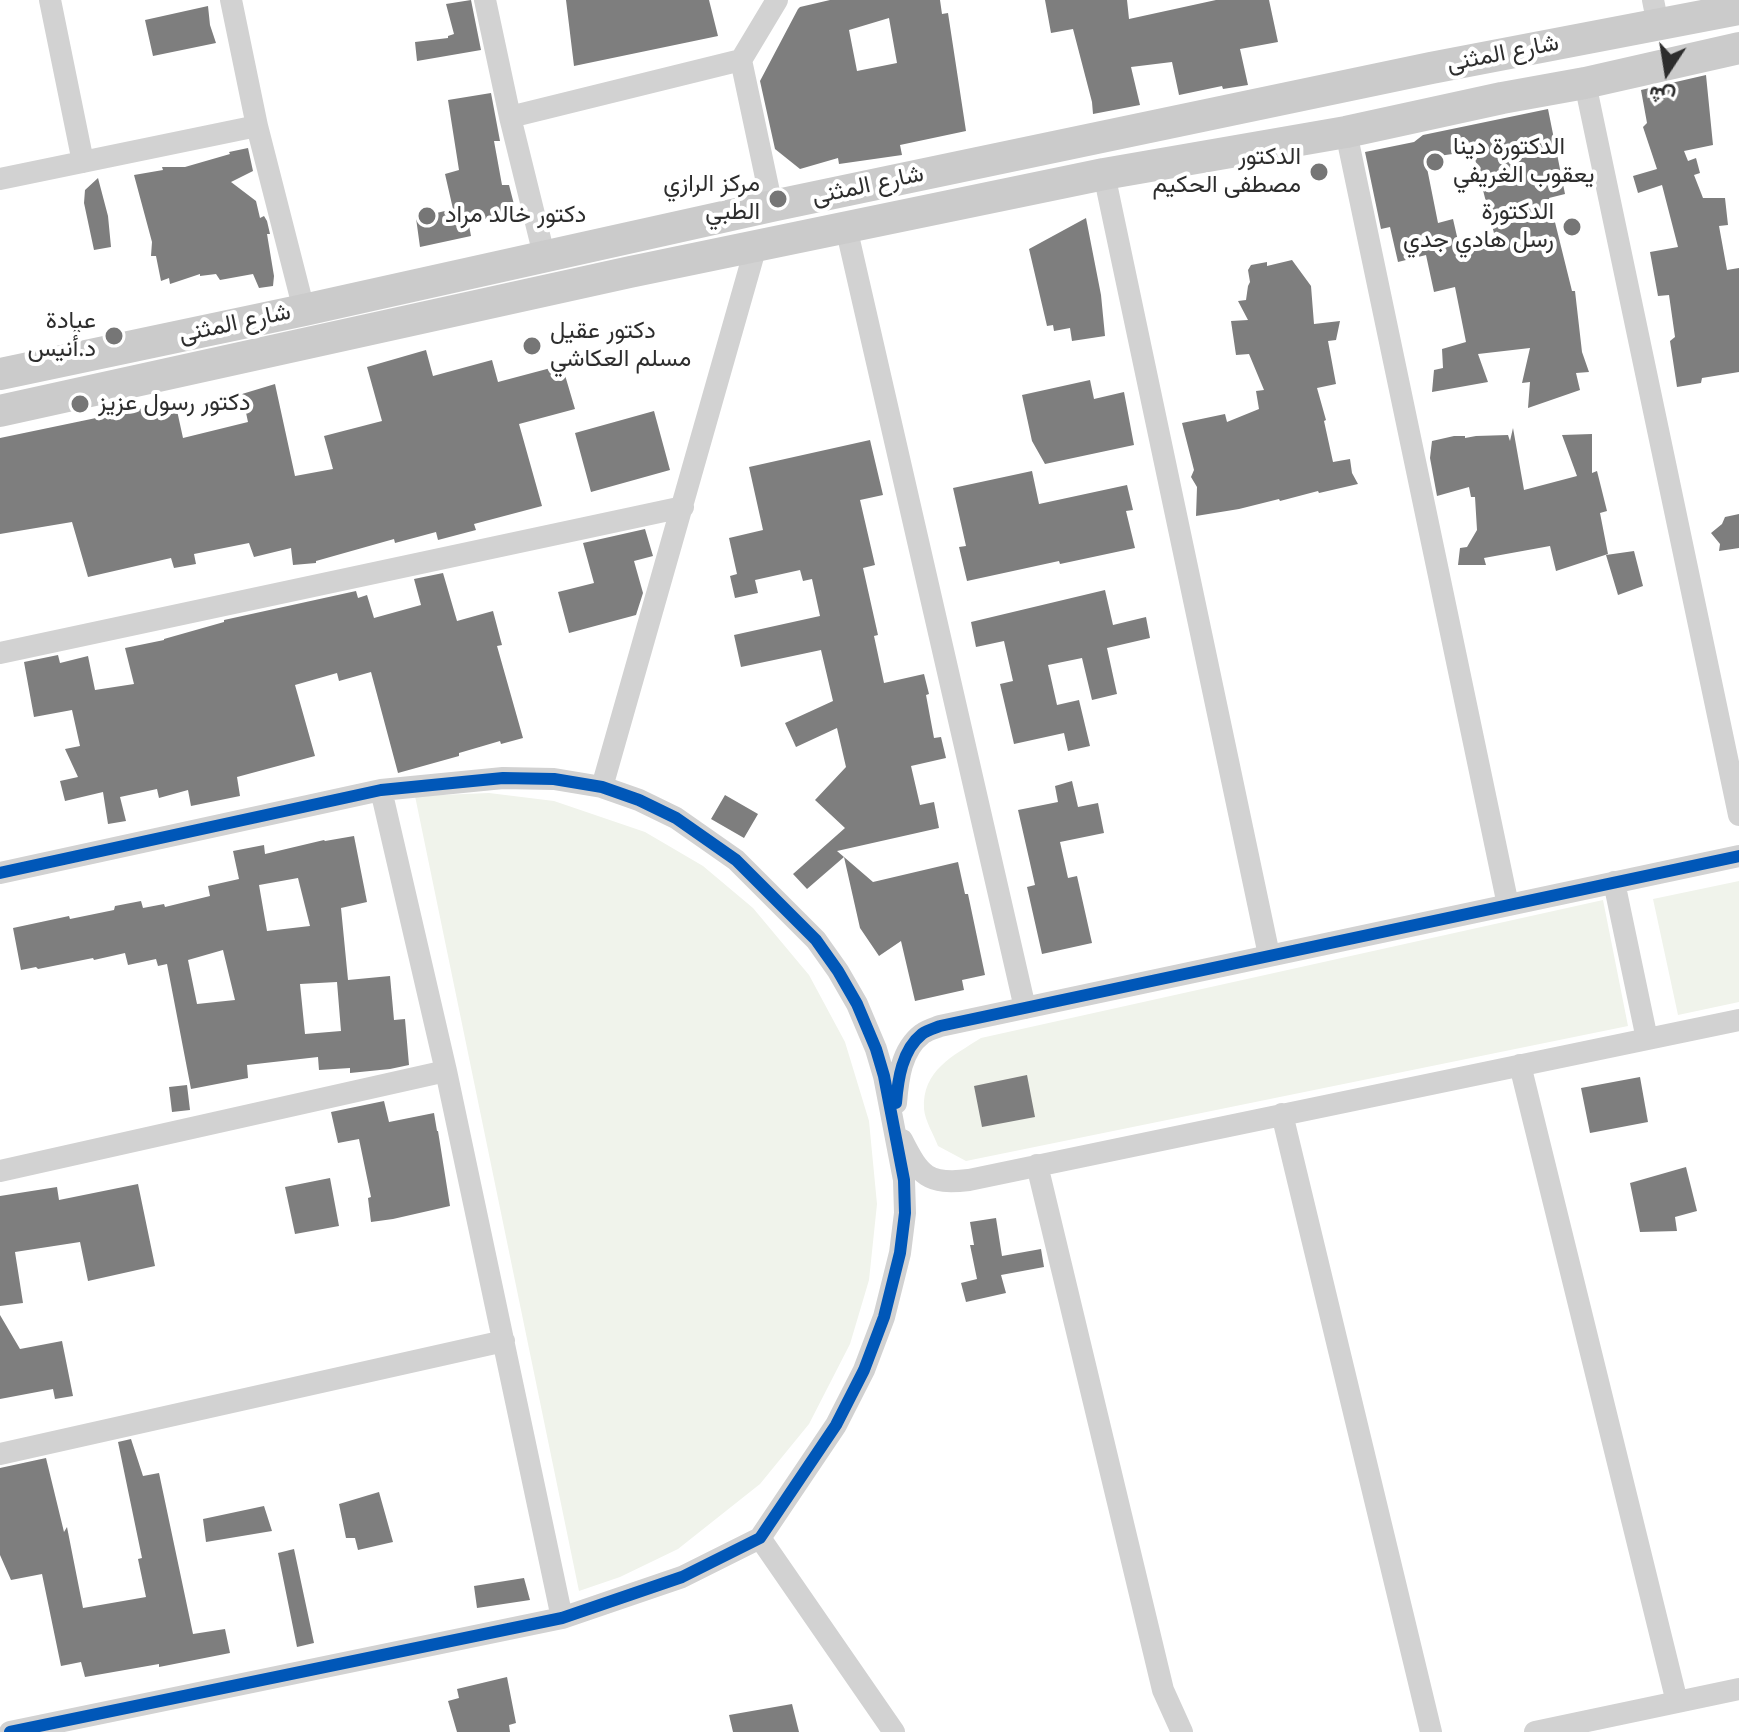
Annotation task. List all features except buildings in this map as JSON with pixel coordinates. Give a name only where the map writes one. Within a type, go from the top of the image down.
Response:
[{"type":"main road","name":"شارع المثنى","points":[[0,374],[668,228],[1487,57],[1656,13],[1739,9]]},
{"type":"main road","name":"شارع المثنى","points":[[0,411],[677,262],[1104,174],[1346,132],[1739,48]]},
{"type":"main road","points":[[1487,57],[1480,74],[1482,82],[1486,90],[1502,98]]},
{"type":"main road","points":[[1431,68],[1450,76],[1454,86],[1454,96],[1449,105],[1440,111]]},
{"type":"main road","points":[[668,228],[662,233],[659,249],[663,256],[677,262]]},
{"type":"main road","points":[[619,239],[633,244],[637,251],[638,259],[630,272]]},
{"type":"street","points":[[50,0],[83,162]]},
{"type":"street","points":[[231,0],[257,126],[304,310]]},
{"type":"street","points":[[485,0],[544,255]]},
{"type":"street","points":[[772,206],[741,60],[777,0]]},
{"type":"street","points":[[510,117],[741,60]]},
{"type":"street","points":[[1585,83],[1739,815]]},
{"type":"street","points":[[0,179],[257,126]]},
{"type":"street","points":[[1346,132],[1508,905]]},
{"type":"street","points":[[1104,174],[1269,955]]},
{"type":"street","points":[[846,227],[1025,1008]]},
{"type":"street","points":[[602,787],[756,246]]},
{"type":"street","points":[[0,653],[683,507]]},
{"type":"street","points":[[0,873],[381,790],[503,778],[554,779],[602,787],[639,800],[676,818],[736,860],[816,940],[838,971],[857,1004],[884,1076],[904,1180],[905,1213],[900,1253],[884,1317],[864,1370],[836,1425],[760,1538],[682,1577],[562,1618],[10,1732]]},
{"type":"street","points":[[381,790],[446,1071],[562,1618]]},
{"type":"street","points":[[1739,856],[940,1026],[922,1034],[909,1049],[898,1083],[895,1124],[921,1172],[930,1179],[945,1183],[1739,1020]]},
{"type":"street","points":[[1614,882],[1647,1039]]},
{"type":"street","points":[[1520,1065],[1677,1702]]},
{"type":"street","points":[[0,1171],[446,1071]]},
{"type":"street","points":[[1282,1114],[1431,1732]]},
{"type":"street","points":[[1037,1165],[1163,1690],[1182,1732]]},
{"type":"street","points":[[0,1454],[504,1341]]},
{"type":"street","points":[[760,1538],[894,1732]]},
{"type":"street","points":[[1535,1732],[1739,1689]]},
{"type":"shaded area","points":[[489,793],[554,801],[645,832],[703,866],[753,908],[809,975],[845,1042],[869,1121],[877,1204],[869,1280],[850,1344],[809,1424],[760,1484],[678,1549],[620,1577],[579,1591],[415,796]]},
{"type":"shaded area","points":[[1739,881],[1739,1002],[1678,1015],[1653,899]]},
{"type":"shaded area","points":[[1603,900],[1628,1026],[966,1161],[938,1146],[926,1118],[925,1095],[934,1074],[950,1058],[981,1038]]},
{"type":"cycle path","points":[[0,873],[381,790],[503,778],[554,779],[602,787],[639,800],[676,818],[736,860],[816,940],[838,971],[857,1004],[884,1076],[904,1180],[905,1213],[900,1253],[884,1317],[864,1370],[836,1425],[760,1538],[682,1577],[562,1618],[10,1732]]},
{"type":"cycle path","points":[[896,1103],[900,1075],[910,1048],[922,1034],[940,1026],[1739,856]]},
{"type":"place","name":"الدكتورة دينا يعقوب الغريفي","points":[[1435,162]]},
{"type":"place","name":"الدكتور مصطفى الحكيم","points":[[1319,172]]},
{"type":"place","name":"مركز الرازي الطبي","points":[[778,199]]},
{"type":"place","name":"دكتور خالد مراد","points":[[427,216]]},
{"type":"place","name":"الدكتورة رسل هادي جدي","points":[[1572,227]]},
{"type":"place","name":"عيادة د.أنيس","points":[[114,336]]},
{"type":"place","name":"دكتور عقيل مسلم العكاشي","points":[[532,346]]},
{"type":"place","name":"دكتور رسول عزيز","points":[[80,404]]}]
